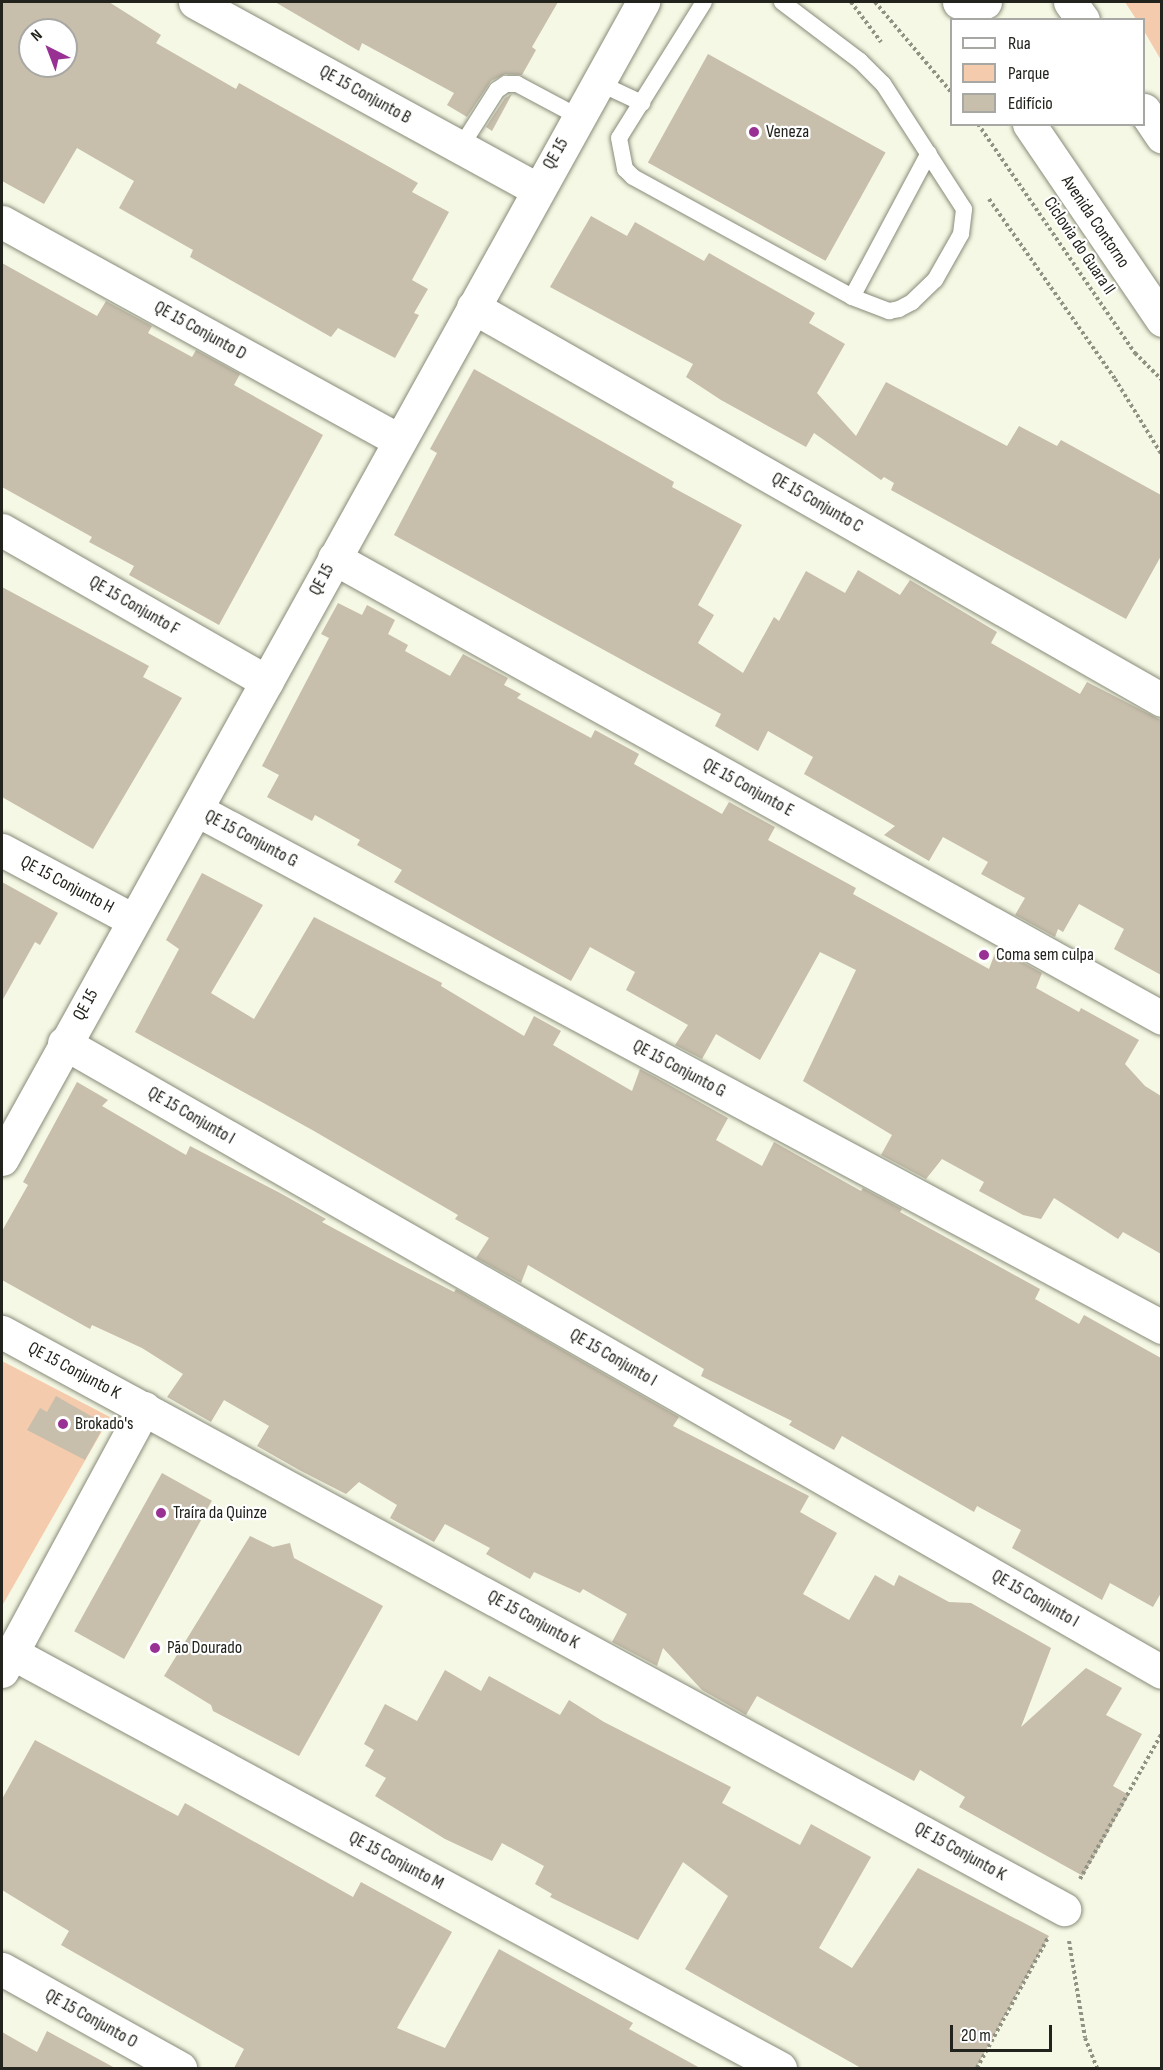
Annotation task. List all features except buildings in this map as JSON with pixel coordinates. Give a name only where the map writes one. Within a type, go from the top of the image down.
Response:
[{"type":"street","name":"QE 15 Conjunto B","points":[[195,2],[536,189]]},
{"type":"street","name":"QE 15","points":[[2,1159],[133,920],[197,810],[536,189],[643,2]]},
{"type":"street","points":[[946,2],[957,18]]},
{"type":"street","points":[[959,2],[985,2]]},
{"type":"street","points":[[1070,2],[1082,18]]},
{"type":"street","points":[[1145,113],[1161,136]]},
{"type":"street","name":"Avenida Contorno","points":[[1030,126],[1161,320]]},
{"type":"street","name":"QE 15 Conjunto D","points":[[2,222],[399,440]]},
{"type":"street","name":"QE 15 Conjunto C","points":[[473,307],[1161,700]]},
{"type":"street","name":"QE 15 Conjunto F","points":[[2,530],[267,682]]},
{"type":"street","name":"QE 15 Conjunto E","points":[[334,558],[1161,1018]]},
{"type":"street","name":"QE 15 Conjunto G","points":[[197,810],[1161,1327]]},
{"type":"street","name":"QE 15 Conjunto H","points":[[2,850],[133,920]]},
{"type":"street","name":"QE 15 Conjunto I","points":[[64,1044],[1161,1672]]},
{"type":"street","name":"QE 15 Conjunto K","points":[[2,1332],[1064,1909]]},
{"type":"street","points":[[7,1662],[144,1408]]},
{"type":"street","name":"QE 15 Conjunto M","points":[[7,1662],[780,2068]]},
{"type":"street","name":"QE 15 Conjunto O","points":[[2,1969],[180,2068]]},
{"type":"lane","points":[[704,2],[619,138],[625,169],[633,177],[852,297],[889,311],[912,302],[934,280],[961,234],[964,209],[883,84],[860,61],[782,2]]},
{"type":"lane","points":[[597,82],[642,103]]},
{"type":"lane","points":[[460,148],[497,90],[506,84],[517,84],[577,116]]},
{"type":"lane","points":[[852,297],[929,153]]},
{"type":"path","points":[[851,2],[884,47]]},
{"type":"path","points":[[875,2],[950,92]]},
{"type":"path","name":"Ciclovia do Guara II","points":[[979,126],[1135,353],[1161,380]]},
{"type":"path","points":[[986,194],[1115,379],[1161,454]]},
{"type":"path","points":[[1064,1909],[1085,2038],[1097,2068]]},
{"type":"green space","points":[[1125,2],[1161,2],[1161,60],[1145,33],[1145,18],[1135,18]]},
{"type":"green space","points":[[2,1361],[110,1417],[2,1606]]},
{"type":"place","name":"Veneza","points":[[754,132]]},
{"type":"place","name":"Coma sem culpa","points":[[984,955]]},
{"type":"place","name":"Brokado's","points":[[63,1424]]},
{"type":"place","name":"Traíra da Quinze","points":[[161,1513]]},
{"type":"place","name":"Pão Dourado","points":[[155,1648]]}]
